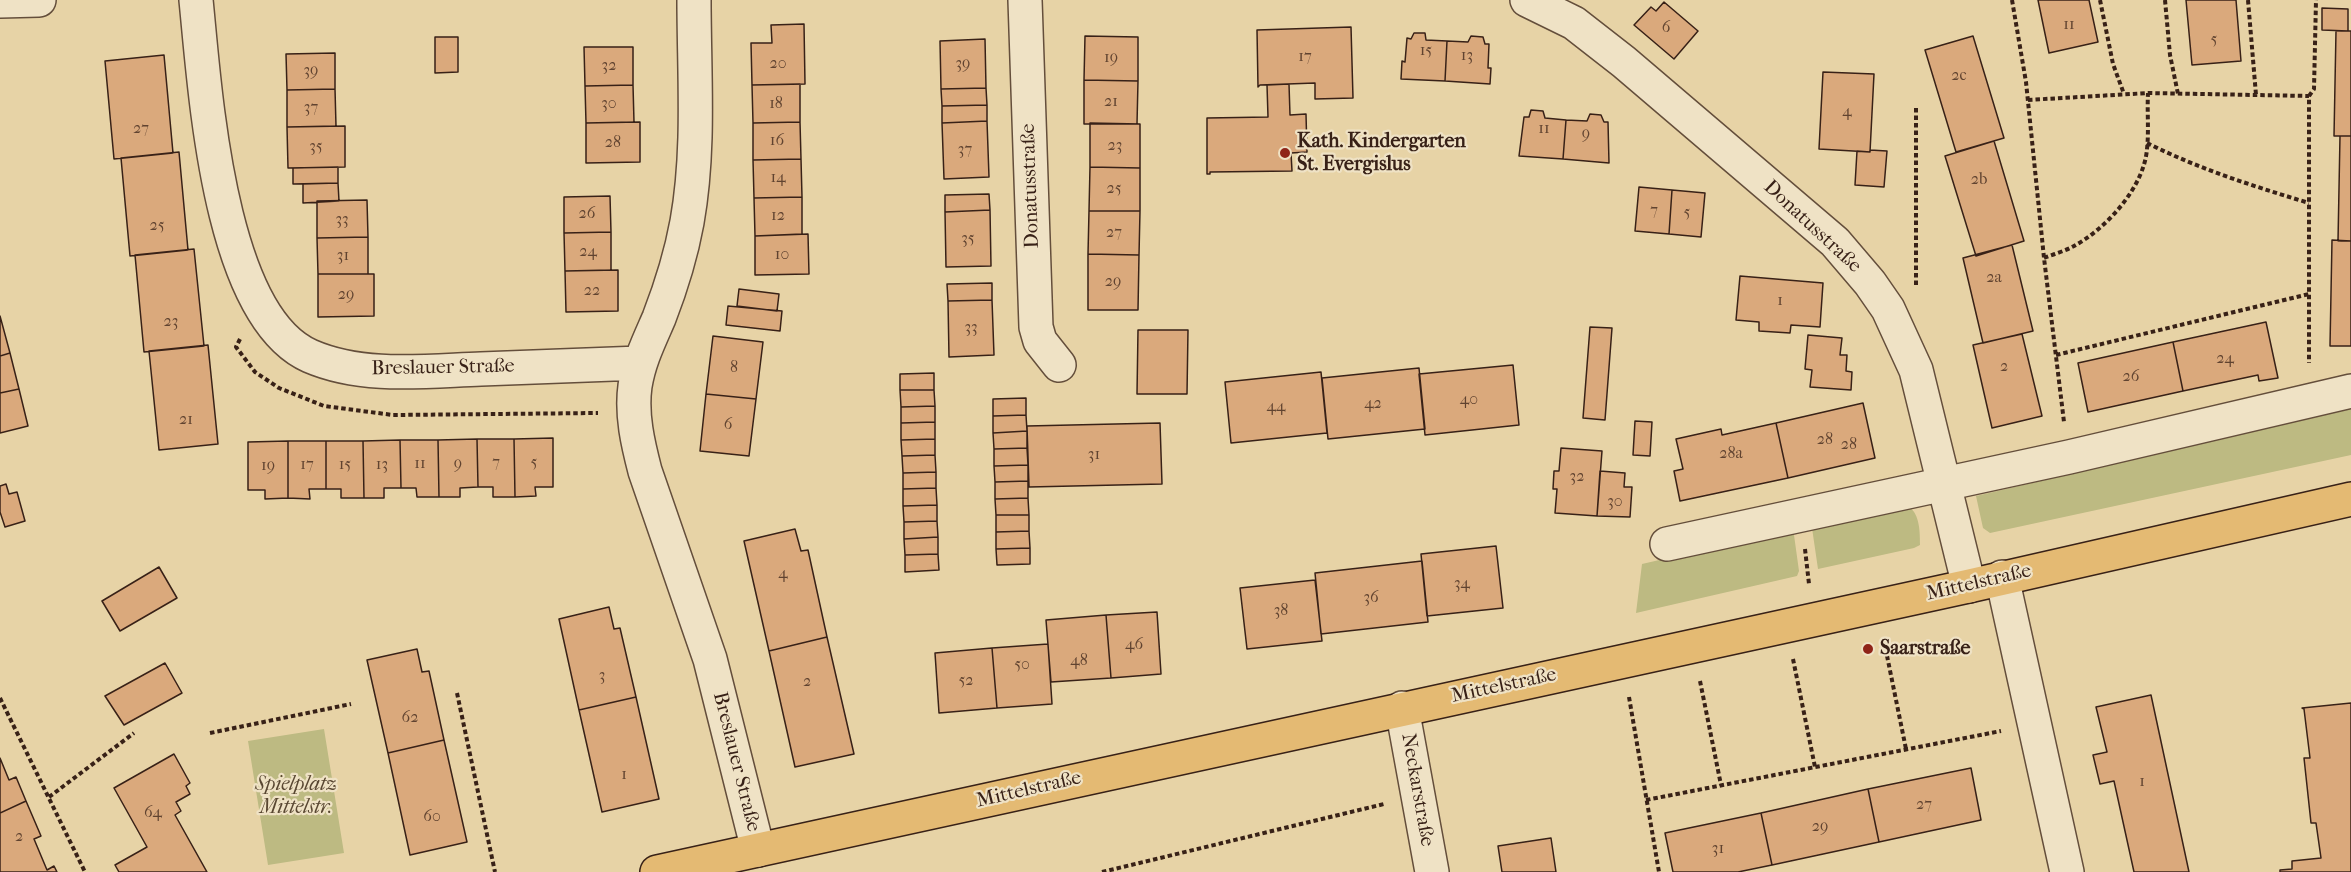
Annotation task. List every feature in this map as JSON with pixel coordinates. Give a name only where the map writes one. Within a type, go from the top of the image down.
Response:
[{"type":"main road","name":"Mittelstraße","points":[[657,872],[1969,586],[2351,499]]},
{"type":"street","points":[[0,1],[39,0]]},
{"type":"street","name":"Breslauer Straße","points":[[196,0],[209,128],[222,200],[255,300],[283,336],[295,346],[309,355],[347,367],[399,371],[640,363]]},
{"type":"street","name":"Breslauer Straße","points":[[694,0],[694,141],[687,222],[670,288],[640,363],[634,388],[637,440],[645,471],[711,659],[758,850]]},
{"type":"street","name":"Donatusstraße","points":[[1025,0],[1036,327],[1040,341],[1059,365]]},
{"type":"street","name":"Donatusstraße","points":[[1527,0],[1576,12],[1698,123],[1835,242],[1870,283],[1888,309],[1916,370],[1969,586]]},
{"type":"street","points":[[1667,544],[1944,485],[2351,392]]},
{"type":"street","points":[[2002,577],[2067,872]]},
{"type":"street","name":"Neckarstraße","points":[[1402,708],[1432,872]]},
{"type":"path","points":[[2012,0],[2028,100],[2044,258],[2069,457]]},
{"type":"path","points":[[2100,0],[2113,64],[2124,94]]},
{"type":"path","points":[[2165,0],[2170,55],[2178,94]]},
{"type":"path","points":[[2248,0],[2256,95]]},
{"type":"path","points":[[2309,401],[2309,96],[2314,89],[2316,0]]},
{"type":"path","points":[[2028,100],[2148,93],[2309,96]]},
{"type":"path","points":[[2044,258],[2076,245],[2100,227],[2121,204],[2141,176],[2147,143],[2148,93]]},
{"type":"path","points":[[1916,107],[1916,286]]},
{"type":"path","points":[[2147,143],[2187,163],[2309,202]]},
{"type":"path","points":[[2056,356],[2309,294]]},
{"type":"path","points":[[1877,605],[1906,749]]},
{"type":"path","points":[[1786,625],[1815,767]]},
{"type":"path","points":[[1692,645],[1721,785]]},
{"type":"path","points":[[1622,661],[1659,872]]},
{"type":"path","points":[[457,693],[495,872]]},
{"type":"path","points":[[0,698],[85,872]]},
{"type":"path","points":[[210,733],[351,704]]},
{"type":"path","points":[[1646,800],[2034,724]]},
{"type":"path","points":[[49,797],[134,733]]},
{"type":"path","points":[[1102,872],[1419,796]]},
{"type":"green space","points":[[2351,409],[2351,455],[1990,533],[1983,528],[1976,496]]},
{"type":"green space","points":[[1909,507],[1917,519],[1920,545],[1818,569],[1812,528]]},
{"type":"green space","points":[[1791,531],[1794,535],[1799,571],[1797,576],[1636,613],[1642,564]]},
{"type":"green space","name":"Spielplatz Mittelstr.","points":[[324,729],[344,853],[268,865],[248,741]]},
{"type":"building","points":[[2038,0],[2089,0],[2098,42],[2049,53]]},
{"type":"building","points":[[2186,0],[2236,0],[2241,61],[2192,65]]},
{"type":"building","points":[[1664,2],[1698,31],[1674,59],[1634,25],[1651,7],[1656,11]]},
{"type":"building","points":[[2322,8],[2348,9],[2348,31],[2322,30]]},
{"type":"building","points":[[804,24],[805,84],[752,85],[751,43],[772,43],[771,25]]},
{"type":"building","points":[[1351,27],[1353,98],[1315,99],[1315,83],[1260,85],[1258,87],[1257,30]]},
{"type":"building","points":[[2336,31],[2351,31],[2351,136],[2334,136]]},
{"type":"building","points":[[1414,33],[1425,33],[1426,40],[1447,41],[1445,81],[1401,79],[1407,38],[1411,39]]},
{"type":"building","points":[[1085,36],[1138,37],[1138,81],[1084,80]]},
{"type":"building","points":[[1471,36],[1483,37],[1485,44],[1489,44],[1490,84],[1445,81],[1447,41],[1468,42]]},
{"type":"building","points":[[1973,36],[2004,138],[1956,152],[1925,50]]},
{"type":"building","points":[[435,37],[458,37],[458,72],[435,73]]},
{"type":"building","points":[[985,39],[986,88],[941,89],[940,41]]},
{"type":"building","points":[[584,47],[633,47],[633,85],[585,86]]},
{"type":"building","points":[[335,53],[335,89],[287,90],[286,54]]},
{"type":"building","points":[[164,55],[173,153],[114,159],[105,61]]},
{"type":"building","points":[[1823,72],[1874,74],[1870,152],[1819,149]]},
{"type":"building","points":[[1084,80],[1138,81],[1137,124],[1084,124]]},
{"type":"building","points":[[800,84],[800,122],[753,123],[752,85]]},
{"type":"building","points":[[1289,84],[1290,115],[1306,114],[1307,152],[1291,153],[1292,171],[1210,172],[1207,174],[1207,118],[1268,117],[1267,85]]},
{"type":"building","points":[[633,85],[634,122],[586,123],[585,86]]},
{"type":"building","points":[[986,88],[987,105],[942,106],[941,89]]},
{"type":"building","points":[[335,89],[336,126],[287,127],[287,90]]},
{"type":"building","points":[[987,105],[987,121],[942,123],[942,106]]},
{"type":"building","points":[[1531,110],[1543,111],[1545,118],[1566,120],[1563,159],[1519,156],[1524,117],[1529,117]]},
{"type":"building","points":[[1590,114],[1601,115],[1604,122],[1608,122],[1609,163],[1563,159],[1566,120],[1587,121]]},
{"type":"building","points":[[987,121],[989,177],[944,179],[942,123]]},
{"type":"building","points":[[640,122],[640,162],[586,163],[586,123]]},
{"type":"building","points":[[800,122],[801,159],[753,160],[753,123]]},
{"type":"building","points":[[1090,123],[1140,124],[1140,168],[1090,167]]},
{"type":"building","points":[[345,126],[345,167],[288,168],[287,127]]},
{"type":"building","points":[[2340,136],[2351,136],[2351,241],[2338,241]]},
{"type":"building","points":[[1994,141],[2024,241],[1976,256],[1945,156]]},
{"type":"building","points":[[1870,150],[1887,151],[1884,187],[1855,185],[1857,151],[1870,152]]},
{"type":"building","points":[[179,152],[188,250],[130,256],[121,158]]},
{"type":"building","points":[[801,159],[802,197],[754,198],[753,160]]},
{"type":"building","points":[[338,167],[338,183],[293,184],[293,168]]},
{"type":"building","points":[[1090,167],[1140,168],[1140,211],[1089,211]]},
{"type":"building","points":[[338,183],[339,201],[303,203],[303,184]]},
{"type":"building","points":[[1639,187],[1672,190],[1669,234],[1635,231]]},
{"type":"building","points":[[1672,190],[1705,193],[1701,237],[1669,234]]},
{"type":"building","points":[[989,194],[990,210],[945,212],[945,195]]},
{"type":"building","points":[[610,196],[611,232],[564,233],[564,197]]},
{"type":"building","points":[[802,197],[802,234],[755,236],[754,198]]},
{"type":"building","points":[[367,200],[368,237],[317,238],[317,201]]},
{"type":"building","points":[[990,210],[991,266],[946,267],[945,212]]},
{"type":"building","points":[[1089,211],[1140,211],[1139,255],[1088,254]]},
{"type":"building","points":[[611,232],[611,270],[565,271],[564,233]]},
{"type":"building","points":[[808,234],[809,274],[755,275],[755,236]]},
{"type":"building","points":[[368,237],[368,274],[318,274],[317,238]]},
{"type":"building","points":[[2332,240],[2351,241],[2351,346],[2330,346]]},
{"type":"building","points":[[2012,245],[2033,331],[1983,343],[1963,258]]},
{"type":"building","points":[[194,249],[204,346],[144,352],[135,255]]},
{"type":"building","points":[[1088,254],[1139,255],[1138,310],[1088,310]]},
{"type":"building","points":[[618,270],[618,311],[566,312],[565,271]]},
{"type":"building","points":[[318,274],[374,274],[374,316],[318,317]]},
{"type":"building","points":[[1740,276],[1823,283],[1820,327],[1791,325],[1790,333],[1759,331],[1759,322],[1736,320]]},
{"type":"building","points":[[992,283],[992,300],[948,301],[947,284]]},
{"type":"building","points":[[739,289],[779,294],[777,311],[737,306]]},
{"type":"building","points":[[992,300],[994,355],[949,357],[948,301]]},
{"type":"building","points":[[728,306],[782,311],[780,331],[726,325]]},
{"type":"building","points":[[0,316],[10,353],[0,356]]},
{"type":"building","points":[[2266,322],[2278,378],[2259,381],[2258,375],[2183,391],[2173,342]]},
{"type":"building","points":[[1590,327],[1612,328],[1605,420],[1583,418]]},
{"type":"building","points":[[1138,330],[1188,330],[1187,394],[1137,394]]},
{"type":"building","points":[[2022,334],[2042,416],[1992,428],[1973,345]]},
{"type":"building","points":[[1808,335],[1842,338],[1840,355],[1847,355],[1846,371],[1852,372],[1851,390],[1810,387],[1812,370],[1805,369]]},
{"type":"building","points":[[713,336],[763,342],[756,399],[706,394]]},
{"type":"building","points":[[2173,342],[2183,391],[2088,412],[2078,363]]},
{"type":"building","points":[[208,345],[218,444],[159,450],[149,351]]},
{"type":"building","points":[[10,353],[19,389],[0,393],[0,356]]},
{"type":"building","points":[[1513,365],[1519,425],[1425,435],[1419,374]]},
{"type":"building","points":[[1419,368],[1425,429],[1328,439],[1322,378]]},
{"type":"building","points":[[1321,372],[1327,433],[1231,443],[1225,382]]},
{"type":"building","points":[[934,373],[934,390],[900,390],[900,374]]},
{"type":"building","points":[[19,389],[28,426],[0,433],[0,393]]},
{"type":"building","points":[[900,390],[934,390],[935,406],[901,407]]},
{"type":"building","points":[[706,394],[756,399],[749,456],[700,451]]},
{"type":"building","points":[[1026,398],[1026,415],[993,416],[993,399]]},
{"type":"building","points":[[1863,403],[1875,458],[1788,478],[1776,423]]},
{"type":"building","points":[[935,406],[935,422],[901,423],[901,407]]},
{"type":"building","points":[[1026,415],[1027,431],[993,433],[993,416]]},
{"type":"building","points":[[1635,421],[1652,422],[1650,456],[1633,455]]},
{"type":"building","points":[[935,422],[935,439],[901,440],[901,423]]},
{"type":"building","points":[[1160,423],[1162,484],[1029,487],[1027,426]]},
{"type":"building","points":[[1776,423],[1788,478],[1680,501],[1674,471],[1683,469],[1676,439],[1721,429],[1722,435]]},
{"type":"building","points":[[1027,431],[1027,448],[994,449],[993,433]]},
{"type":"building","points":[[553,438],[553,487],[535,487],[536,496],[515,497],[514,439]]},
{"type":"building","points":[[477,439],[514,439],[515,497],[493,497],[493,487],[478,487]]},
{"type":"building","points":[[477,439],[478,487],[460,488],[460,497],[439,497],[438,440]]},
{"type":"building","points":[[935,439],[935,455],[902,456],[901,440]]},
{"type":"building","points":[[400,440],[438,440],[439,497],[417,497],[416,488],[401,488]]},
{"type":"building","points":[[400,440],[401,488],[384,488],[384,498],[364,498],[363,441]]},
{"type":"building","points":[[288,441],[288,498],[265,499],[265,490],[248,490],[248,442]]},
{"type":"building","points":[[288,441],[326,441],[326,489],[309,489],[310,499],[288,498]]},
{"type":"building","points":[[326,441],[363,441],[364,498],[341,498],[341,489],[326,489]]},
{"type":"building","points":[[1027,448],[1028,465],[994,466],[994,449]]},
{"type":"building","points":[[1561,448],[1602,451],[1597,516],[1555,513],[1557,489],[1553,489],[1554,471],[1559,471]]},
{"type":"building","points":[[935,455],[936,472],[903,473],[902,456]]},
{"type":"building","points":[[1028,465],[1028,481],[995,482],[994,466]]},
{"type":"building","points":[[1600,471],[1625,473],[1624,487],[1632,487],[1630,517],[1597,516]]},
{"type":"building","points":[[936,472],[936,488],[903,489],[903,473]]},
{"type":"building","points":[[1028,481],[1028,498],[995,499],[995,482]]},
{"type":"building","points":[[6,484],[9,494],[17,492],[25,521],[5,527],[0,512],[0,486]]},
{"type":"building","points":[[936,488],[937,505],[903,506],[903,489]]},
{"type":"building","points":[[1028,498],[1029,515],[996,515],[995,499]]},
{"type":"building","points":[[937,505],[937,521],[904,522],[903,506]]},
{"type":"building","points":[[996,515],[1029,515],[1029,531],[996,532]]},
{"type":"building","points":[[937,521],[938,537],[904,539],[904,522]]},
{"type":"building","points":[[795,529],[801,551],[808,550],[827,637],[769,651],[744,541]]},
{"type":"building","points":[[1029,531],[1030,548],[996,549],[996,532]]},
{"type":"building","points":[[938,537],[938,554],[905,555],[904,539]]},
{"type":"building","points":[[1496,546],[1503,608],[1427,616],[1421,554]]},
{"type":"building","points":[[1030,548],[1030,564],[997,565],[996,549]]},
{"type":"building","points":[[938,554],[939,570],[905,572],[905,555]]},
{"type":"building","points":[[1422,561],[1428,622],[1321,634],[1315,573]]},
{"type":"building","points":[[159,567],[177,598],[120,631],[102,601]]},
{"type":"building","points":[[1315,580],[1322,641],[1247,649],[1240,588]]},
{"type":"building","points":[[609,607],[614,629],[620,628],[636,697],[579,710],[559,619]]},
{"type":"building","points":[[1157,612],[1161,674],[1111,678],[1106,615]]},
{"type":"building","points":[[1106,615],[1111,678],[1051,682],[1046,620]]},
{"type":"building","points":[[827,637],[854,754],[795,767],[769,651]]},
{"type":"building","points":[[1048,644],[1052,704],[997,708],[992,648]]},
{"type":"building","points":[[992,648],[997,708],[939,713],[935,653]]},
{"type":"building","points":[[417,649],[422,672],[429,671],[444,740],[388,753],[367,660]]},
{"type":"building","points":[[165,663],[182,693],[124,725],[105,696]]},
{"type":"building","points":[[2151,695],[2189,872],[2134,872],[2114,781],[2100,784],[2093,755],[2107,752],[2096,707]]},
{"type":"building","points":[[636,697],[659,799],[602,812],[579,710]]},
{"type":"building","points":[[2351,703],[2351,872],[2280,872],[2280,870],[2292,869],[2292,861],[2321,858],[2316,823],[2311,823],[2304,758],[2310,758],[2304,709],[2302,708]]},
{"type":"building","points":[[444,740],[467,842],[410,855],[388,753]]},
{"type":"building","points":[[174,754],[190,783],[186,786],[190,794],[176,802],[181,811],[175,815],[207,872],[119,872],[115,865],[147,847],[114,788]]},
{"type":"building","points":[[0,758],[9,780],[16,777],[26,801],[0,813]]},
{"type":"building","points":[[1971,768],[1981,820],[1879,842],[1868,789]]},
{"type":"building","points":[[1868,789],[1879,842],[1772,865],[1761,813]]},
{"type":"building","points":[[26,801],[41,836],[34,839],[47,870],[54,866],[57,872],[0,872],[0,813]]},
{"type":"building","points":[[1761,813],[1772,865],[1738,872],[1673,872],[1665,833]]},
{"type":"building","points":[[1551,838],[1556,872],[1502,872],[1498,846]]},
{"type":"place","name":"Kath. Kindergarten St. Evergislus","points":[[1285,153]]},
{"type":"place","name":"Saarstraße","points":[[1868,649]]}]
